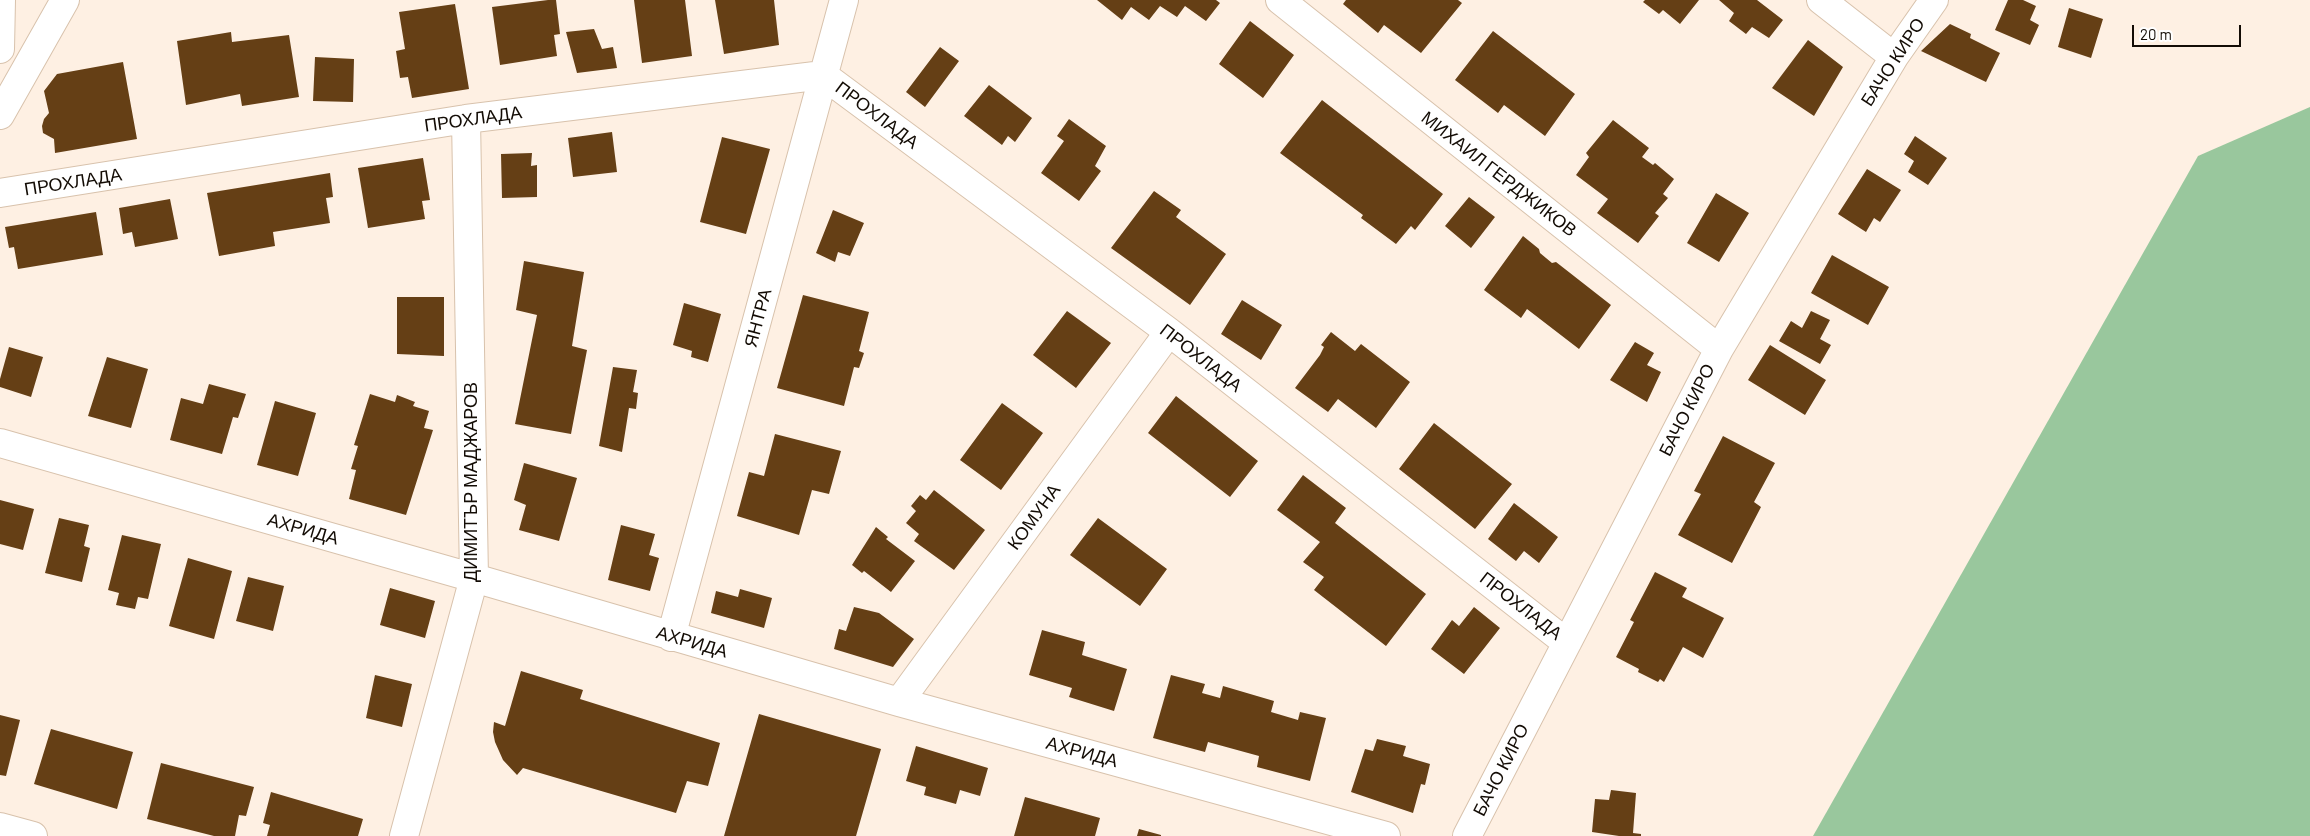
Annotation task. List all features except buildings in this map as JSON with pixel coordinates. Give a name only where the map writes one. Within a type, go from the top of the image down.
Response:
[{"type":"street","points":[[0,49],[1,0]]},
{"type":"street","points":[[0,115],[66,0]]},
{"type":"street","name":"ЯНТРА","points":[[671,637],[844,0]]},
{"type":"street","name":"МИХАИЛ ГЕРДЖИКОВ","points":[[1280,0],[1719,349]]},
{"type":"street","points":[[1821,0],[1894,57]]},
{"type":"street","name":"БАЧО КИРО","points":[[1467,836],[1719,349],[1894,57],[1934,0]]},
{"type":"street","name":"ПРОХЛАДА","points":[[0,193],[466,119],[824,75],[1169,332],[1567,642]]},
{"type":"street","name":"ДИМИТЪР МАДЖАРОВ","points":[[404,836],[474,578],[466,119]]},
{"type":"street","name":"КОМУНА","points":[[899,702],[1169,332]]},
{"type":"street","name":"АХРИДА","points":[[0,443],[899,702],[1386,836]]},
{"type":"street","points":[[0,827],[33,836]]},
{"type":"green space","points":[[2310,107],[2310,836],[1813,836],[2198,156]]}]
